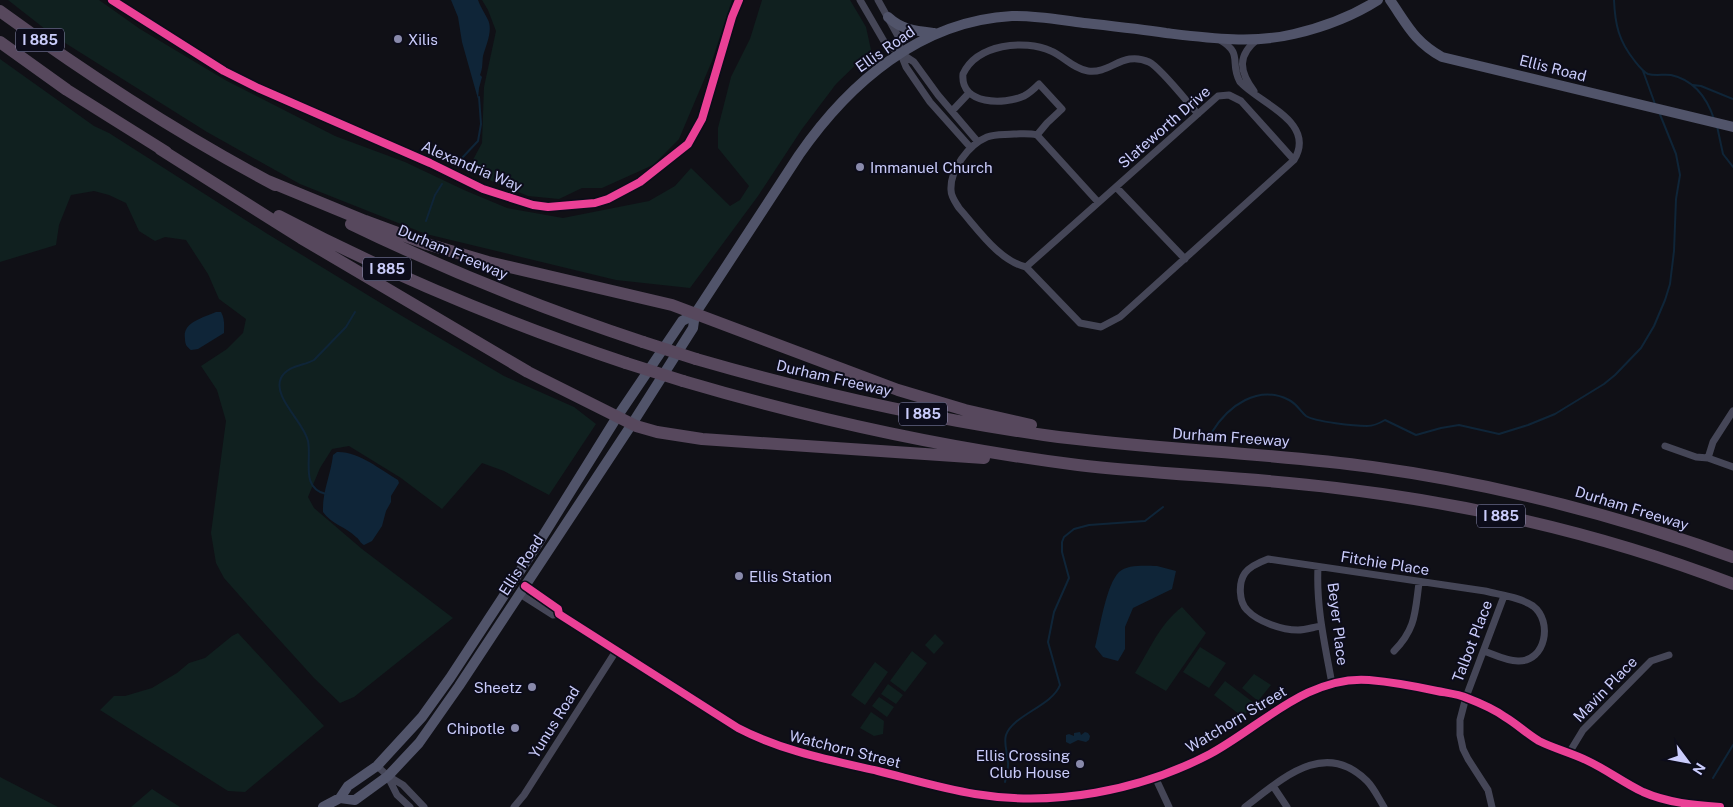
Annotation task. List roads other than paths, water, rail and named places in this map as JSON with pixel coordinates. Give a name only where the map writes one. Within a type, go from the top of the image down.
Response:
[{"type":"highway","name":"Durham Freeway","points":[[0,11],[127,98],[203,145],[332,214],[432,262],[532,303],[642,342],[696,359],[832,395],[938,418],[1046,435],[1154,447],[1309,459],[1447,479],[1520,494],[1591,512],[1663,533],[1733,557]]},
{"type":"highway","name":"I 885","points":[[0,42],[98,110],[264,208],[389,270],[506,320],[626,364],[683,382],[790,411],[897,435],[1006,455],[1078,465],[1370,492],[1442,504],[1584,536],[1655,557],[1733,584]]},
{"type":"highway","points":[[160,148],[359,274],[528,372],[632,424],[657,432],[702,439],[1078,465]]},
{"type":"highway","points":[[268,181],[427,244],[488,262],[660,302],[866,379],[931,400],[1030,425],[1154,447]]},
{"type":"main road","name":"Ellis Road","points":[[340,798],[355,800],[388,776],[419,743],[485,647],[632,424],[693,328],[695,314],[816,130],[854,88],[900,52],[935,33],[978,20],[1023,16],[1216,38],[1260,38],[1294,34],[1338,20],[1360,11],[1378,0]]},
{"type":"main road","name":"Ellis Road","points":[[1390,0],[1400,17],[1418,40],[1442,57],[1733,128]]},
{"type":"main road","points":[[888,17],[904,29],[935,33]]},
{"type":"main road","name":"Ellis Road","points":[[323,807],[340,798],[348,786],[377,766],[422,717],[450,678],[541,539],[617,417],[682,321],[695,314]]},
{"type":"main road","points":[[522,590],[521,582],[540,548],[541,539]]},
{"type":"main road","points":[[485,647],[484,639],[509,594],[511,583]]},
{"type":"street","name":"Alexandria Way","points":[[112,0],[210,63],[258,88],[430,163],[484,189],[533,205],[548,207],[595,203],[608,199],[640,182],[688,144],[702,119],[732,17],[739,0]]},
{"type":"street","points":[[860,0],[884,43],[914,62],[938,95],[978,142]]},
{"type":"street","points":[[878,0],[898,36],[900,52],[906,67],[930,102],[971,148]]},
{"type":"street","points":[[1216,38],[1233,50],[1236,74],[1240,82],[1258,95]]},
{"type":"street","points":[[1098,202],[1037,135],[1027,133],[993,136],[978,142],[959,163],[951,189],[959,208],[1004,257],[1017,265],[1026,267],[1080,323],[1101,327],[1120,317],[1294,160],[1299,152],[1300,135],[1294,124],[1258,95],[1247,82],[1242,65],[1245,51],[1260,38]]},
{"type":"street","points":[[1037,135],[1062,109],[1039,84],[1022,96],[994,101],[980,99],[969,93],[963,84],[963,74],[978,58],[996,49],[1028,45],[1050,50],[1085,70],[1101,70],[1127,58],[1139,58],[1150,62],[1198,114]]},
{"type":"street","points":[[952,111],[969,93]]},
{"type":"street","name":"Slateworth Drive","points":[[1026,267],[1218,96],[1224,94],[1233,96],[1241,101],[1294,160]]},
{"type":"street","name":"Slateworth Drive","points":[[1116,188],[1185,259]]},
{"type":"street","points":[[1708,458],[1713,442],[1733,411]]},
{"type":"street","points":[[1665,446],[1688,455],[1708,458],[1733,468]]},
{"type":"street","name":"Fitchie Place","points":[[1321,626],[1299,630],[1284,628],[1255,617],[1246,609],[1241,599],[1240,587],[1245,574],[1256,564],[1268,559],[1476,590],[1532,605],[1544,620],[1544,638],[1536,653],[1529,658],[1519,662],[1507,660],[1484,651]]},
{"type":"street","name":"Beyer Place","points":[[1318,567],[1317,589],[1321,626],[1332,684]]},
{"type":"street","points":[[1394,652],[1405,640],[1411,629],[1419,583]]},
{"type":"street","name":"Watchorn Street","points":[[522,590],[553,615],[559,614],[738,728],[774,745],[806,755],[974,794],[1014,798],[1070,797],[1105,792],[1155,777],[1210,754],[1240,737],[1290,702],[1312,691],[1332,684],[1354,680],[1368,680],[1404,684],[1466,697],[1504,716],[1540,741],[1588,761],[1644,792],[1687,804],[1720,807]]},
{"type":"street","name":"Talbot Place","points":[[1492,807],[1488,790],[1468,759],[1460,735],[1460,720],[1466,697],[1504,596]]},
{"type":"street","name":"Yunus Road","points":[[514,807],[524,795],[616,651]]},
{"type":"street","name":"Mavin Place","points":[[1569,753],[1583,730],[1645,667],[1652,661],[1669,655]]},
{"type":"street","points":[[1245,807],[1297,770],[1310,764],[1323,762],[1342,765],[1355,770],[1369,782],[1384,807]]},
{"type":"street","points":[[377,766],[388,776],[403,785],[424,807]]},
{"type":"street","points":[[388,776],[397,795],[410,807]]},
{"type":"street","points":[[1155,777],[1168,807]]},
{"type":"street","points":[[1273,786],[1287,807]]},
{"type":"water","points":[[451,0],[478,0],[489,22],[490,32],[483,56],[478,99],[462,42],[458,17]]},
{"type":"water","points":[[216,312],[221,312],[224,322],[224,333],[198,349],[191,350],[185,343],[187,328],[194,321]]},
{"type":"water","points":[[337,452],[353,455],[377,466],[398,480],[399,483],[391,496],[391,502],[386,511],[382,526],[372,541],[364,545],[352,534],[330,520],[323,512],[324,497],[333,455]]},
{"type":"water","points":[[1137,566],[1157,566],[1176,571],[1172,589],[1133,608],[1125,627],[1125,649],[1118,661],[1103,657],[1095,647],[1107,596],[1114,578],[1123,569]]},
{"type":"water","points":[[1080,732],[1081,735],[1085,732],[1088,733],[1090,736],[1089,740],[1086,742],[1078,740],[1070,744],[1066,742],[1066,735],[1074,736],[1074,733]]},
{"type":"waterway","points":[[1614,0],[1615,17],[1621,39],[1639,66],[1648,74],[1671,75],[1686,81],[1699,91],[1708,104],[1714,119]]},
{"type":"waterway","points":[[1643,71],[1655,104]]},
{"type":"waterway","points":[[1693,85],[1701,86],[1733,99]]},
{"type":"waterway","points":[[462,158],[478,141],[481,124],[479,97]]},
{"type":"waterway","points":[[1212,432],[1235,406],[1255,396],[1266,395],[1289,400],[1306,416],[1327,422],[1367,426],[1385,420],[1416,435],[1459,425],[1499,434],[1555,414],[1604,384],[1641,348],[1654,326],[1670,284],[1674,251],[1676,199],[1680,175],[1676,154],[1659,112]]},
{"type":"waterway","points":[[1717,126],[1723,154],[1733,167]]},
{"type":"waterway","points":[[426,221],[435,195],[442,184]]},
{"type":"waterway","points":[[326,494],[318,491],[310,480],[308,441],[285,401],[279,385],[284,374],[292,368],[314,360],[346,327],[355,312]]},
{"type":"waterway","points":[[1005,782],[1008,766],[1005,743],[1006,735],[1016,722],[1049,699],[1060,685],[1048,642],[1054,612],[1069,578],[1062,552],[1064,537],[1074,529],[1089,525],[1145,521],[1163,507]]},
{"type":"waterway","points":[[1713,778],[1733,745]]},
{"type":"place","name":"Xilis","points":[[398,39]]},
{"type":"place","name":"Immanuel Church","points":[[860,167]]},
{"type":"place","name":"Ellis Station","points":[[739,576]]},
{"type":"place","name":"Sheetz","points":[[532,687]]},
{"type":"place","name":"Chipotle","points":[[515,728]]},
{"type":"place","name":"Ellis Crossing Club House","points":[[1080,764]]}]
